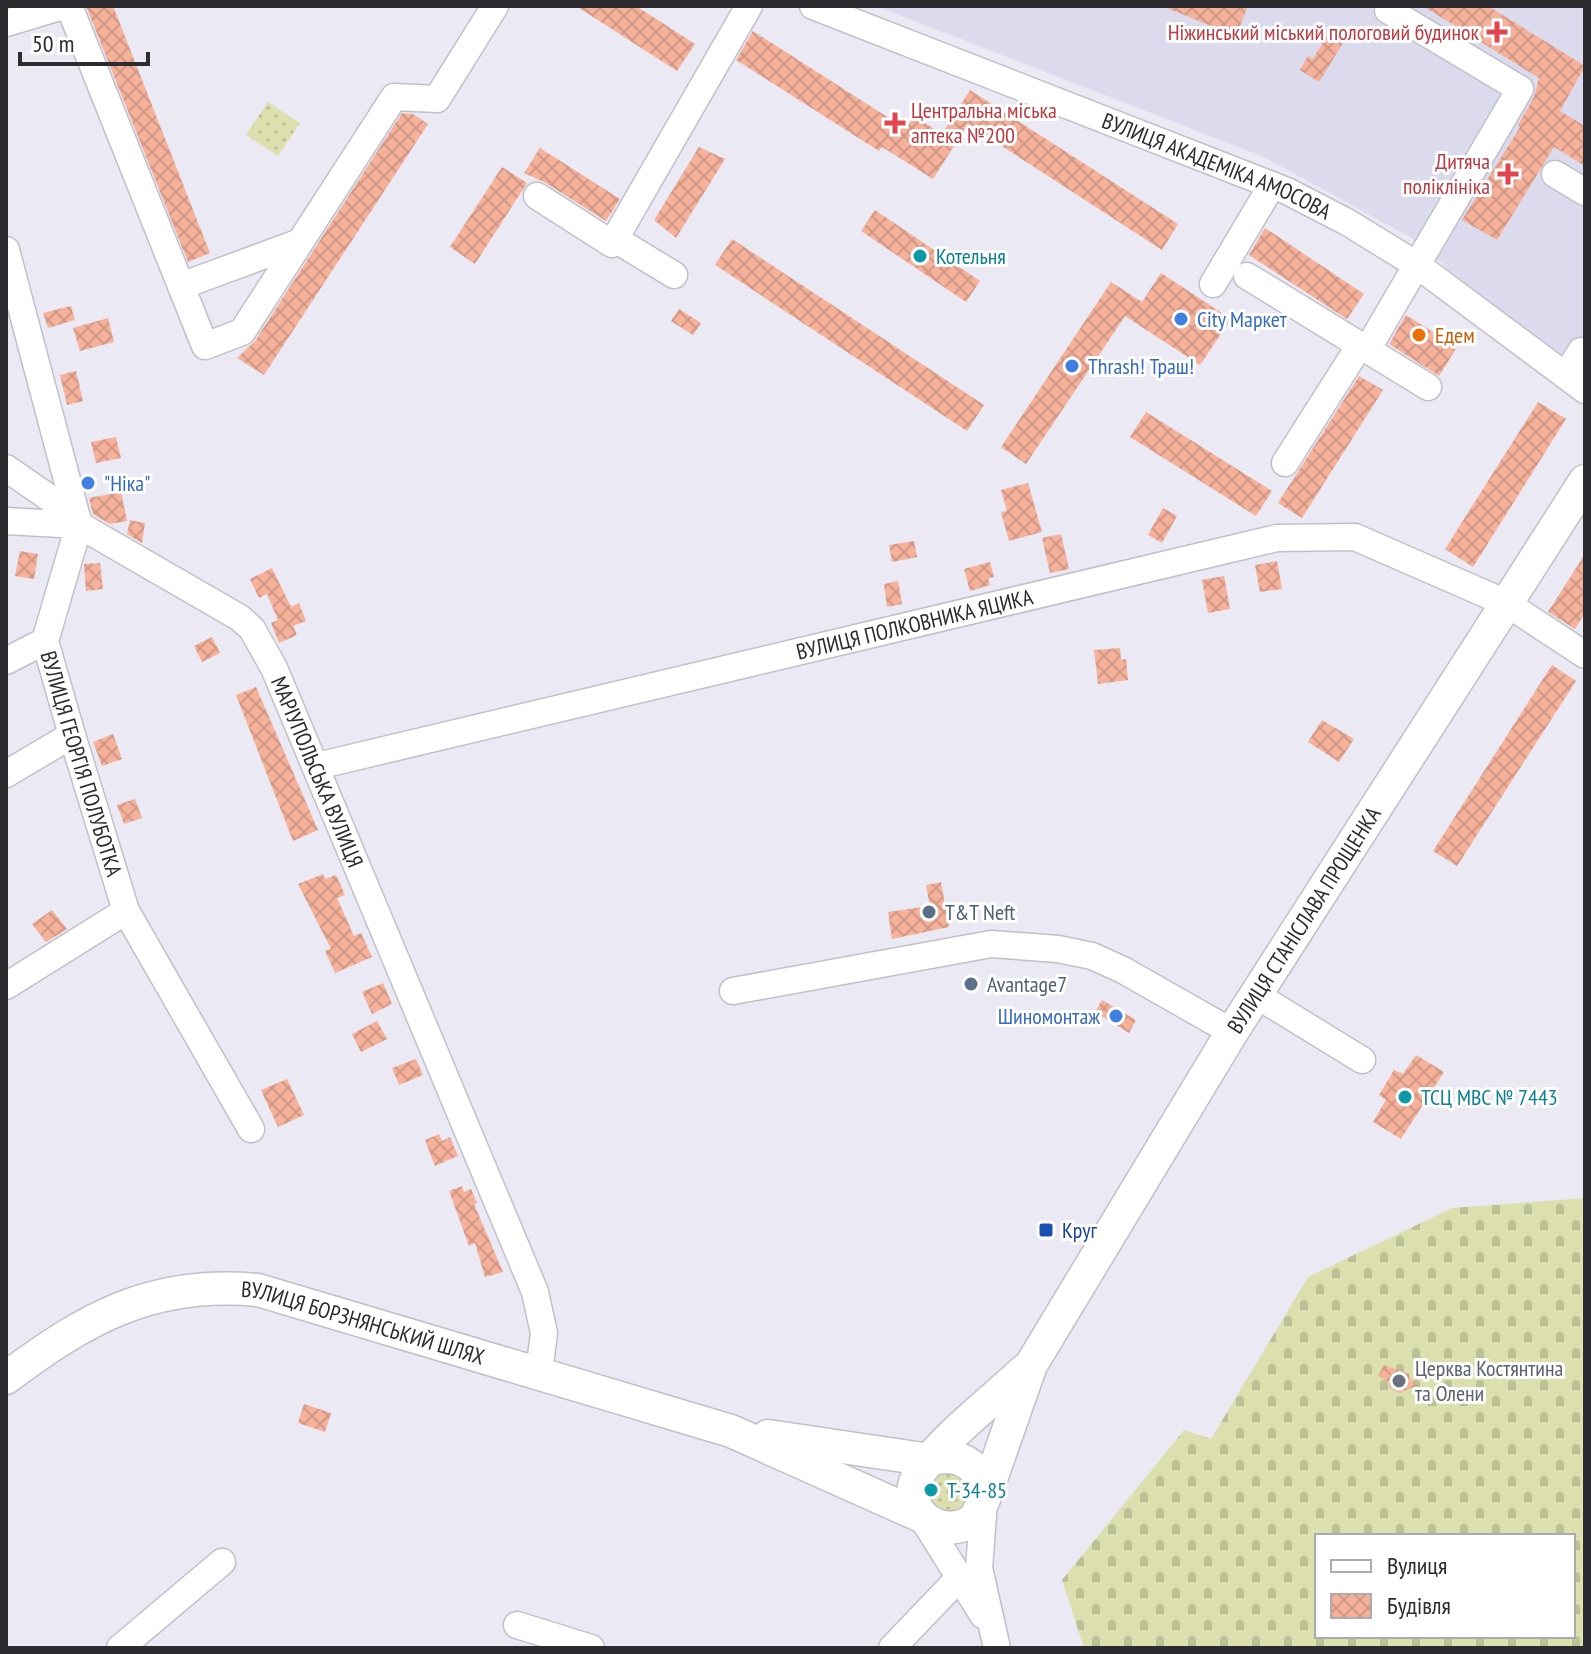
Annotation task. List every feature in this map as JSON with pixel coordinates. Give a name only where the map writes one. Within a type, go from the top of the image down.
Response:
[{"type":"main road","name":"ВУЛИЦЯ СТАНІСЛАВА ПРОЩЕНКА","points":[[984,1499],[1031,1365],[1232,1032],[1585,481]]},
{"type":"main road","name":"ВУЛИЦЯ БОРЗНЯНСЬКИЙ ШЛЯХ","points":[[6,1378],[91,1322],[134,1303],[179,1289],[219,1286],[258,1290],[731,1431],[921,1516]]},
{"type":"main road","name":"ВУЛИЦЯ СТАНІСЛАВА ПРОЩЕНКА","points":[[930,1460],[1031,1365]]},
{"type":"main road","name":"ВУЛИЦЯ БОРЗНЯНСЬКИЙ ШЛЯХ","points":[[731,1431],[930,1460]]},
{"type":"main road","points":[[950,1456],[969,1463],[984,1484],[984,1499],[975,1519],[967,1524],[938,1528],[921,1516],[913,1501],[913,1489],[930,1460],[950,1456]]},
{"type":"street","points":[[6,23],[66,6],[205,346],[242,332],[394,97],[437,99],[495,6]]},
{"type":"street","points":[[537,196],[612,244],[749,6]]},
{"type":"street","name":"ВУЛИЦЯ АКАДЕМІКА АМОСОВА","points":[[813,6],[1272,185],[1347,222],[1417,265],[1575,383]]},
{"type":"street","points":[[1285,463],[1417,265],[1520,89],[1388,10]]},
{"type":"street","points":[[1555,174],[1585,192]]},
{"type":"street","points":[[1213,284],[1272,185]]},
{"type":"street","points":[[615,239],[674,275]]},
{"type":"street","points":[[181,286],[300,242]]},
{"type":"street","points":[[6,250],[77,520],[6,521]]},
{"type":"street","points":[[1247,276],[1428,387]]},
{"type":"street","points":[[1575,383],[1581,351]]},
{"type":"street","name":"МАРІУПОЛЬСЬКА ВУЛИЦЯ","points":[[6,468],[77,520],[223,606],[246,623],[274,668],[535,1292],[544,1333],[539,1372]]},
{"type":"street","name":"ВУЛИЦЯ ГЕОРГІЯ ПОЛУБОТКА","points":[[77,520],[45,641],[126,911],[251,1129]]},
{"type":"street","name":"ВУЛИЦЯ ПОЛКОВНИКА ЯЦИКА","points":[[317,766],[1277,538],[1355,537],[1506,603],[1585,655]]},
{"type":"street","points":[[6,661],[45,641]]},
{"type":"street","points":[[6,774],[72,735]]},
{"type":"street","points":[[6,986],[126,911]]},
{"type":"street","points":[[733,991],[991,944],[1058,949],[1092,956],[1123,970],[1232,1032]]},
{"type":"street","points":[[1256,995],[1362,1060]]},
{"type":"street","points":[[984,1499],[979,1568],[993,1636]]},
{"type":"street","points":[[921,1516],[993,1636]]},
{"type":"street","points":[[120,1648],[222,1562]]},
{"type":"street","points":[[892,1648],[959,1578]]},
{"type":"street","points":[[517,1625],[591,1648]]},
{"type":"shaded area","points":[[876,6],[1585,6],[1585,371],[1455,276],[1419,242],[1264,157]]},
{"type":"green space","points":[[268,102],[300,123],[278,156],[246,135]]},
{"type":"green space","points":[[1585,1198],[1585,1648],[1084,1648],[1062,1580],[1184,1430],[1211,1439],[1308,1277],[1452,1208]]},
{"type":"green space","points":[[951,1467],[973,1485],[965,1512],[934,1514],[923,1484],[928,1476]]},
{"type":"building","points":[[86,6],[113,6],[210,253],[188,262]]},
{"type":"building","points":[[576,6],[636,6],[695,44],[677,71]]},
{"type":"building","points":[[1162,6],[1248,6],[1236,36]]},
{"type":"building","points":[[1423,6],[1488,6],[1585,66],[1560,111],[1585,126],[1585,166],[1554,147],[1497,240],[1462,220],[1520,127],[1518,125],[1534,97],[1539,78]]},
{"type":"building","points":[[1333,26],[1348,35],[1319,82],[1300,70],[1308,56],[1313,59]]},
{"type":"building","points":[[753,31],[906,129],[914,116],[942,134],[970,90],[1178,224],[1162,250],[968,124],[933,179],[882,147],[879,151],[736,60]]},
{"type":"building","points":[[402,113],[413,114],[428,124],[264,375],[237,358],[255,341]]},
{"type":"building","points":[[699,147],[725,159],[676,238],[654,220]]},
{"type":"building","points":[[540,148],[620,199],[606,221],[546,183],[524,173]]},
{"type":"building","points":[[502,167],[527,183],[475,264],[450,247]]},
{"type":"building","name":"Котельня","points":[[875,210],[980,281],[966,302],[861,231]]},
{"type":"building","points":[[1265,228],[1364,294],[1347,319],[1249,255]]},
{"type":"building","points":[[732,239],[984,405],[967,431],[715,265]]},
{"type":"building","points":[[1161,273],[1231,319],[1200,365],[1125,316],[1026,464],[1001,447],[1111,282],[1142,302]]},
{"type":"building","points":[[71,306],[75,320],[48,328],[43,313]]},
{"type":"building","points":[[679,309],[701,323],[693,335],[671,321]]},
{"type":"building","points":[[1406,315],[1457,347],[1439,376],[1389,344]]},
{"type":"building","points":[[108,318],[114,342],[80,351],[73,328]]},
{"type":"building","points":[[76,371],[83,401],[67,405],[60,375]]},
{"type":"building","points":[[1359,376],[1383,390],[1302,518],[1278,503]]},
{"type":"building","points":[[1538,402],[1566,419],[1473,567],[1445,549]]},
{"type":"building","points":[[1146,412],[1272,491],[1256,516],[1130,437]]},
{"type":"building","points":[[116,437],[121,458],[96,463],[91,442]]},
{"type":"building","points":[[1028,483],[1042,532],[1009,541],[1001,512],[1007,511],[1001,490]]},
{"type":"building","points":[[121,492],[127,521],[110,524],[93,514],[89,498]]},
{"type":"building","points":[[1163,508],[1177,516],[1162,543],[1148,535]]},
{"type":"building","points":[[130,520],[145,523],[142,543],[127,534]]},
{"type":"building","points":[[1061,534],[1069,569],[1050,573],[1042,538]]},
{"type":"building","points":[[914,541],[917,557],[892,562],[889,545]]},
{"type":"building","points":[[20,551],[38,554],[34,579],[15,576]]},
{"type":"building","points":[[1585,554],[1585,613],[1575,629],[1548,612]]},
{"type":"building","points":[[1277,561],[1282,589],[1260,592],[1255,565]]},
{"type":"building","points":[[990,562],[994,577],[988,578],[990,585],[970,591],[964,569]]},
{"type":"building","points":[[100,563],[103,589],[86,591],[84,564]]},
{"type":"building","points":[[272,568],[291,607],[299,603],[306,621],[293,626],[297,635],[279,643],[271,623],[278,620],[267,594],[259,598],[250,579]]},
{"type":"building","points":[[1224,576],[1230,609],[1208,613],[1202,580]]},
{"type":"building","points":[[898,581],[902,604],[887,607],[884,584]]},
{"type":"building","points":[[212,637],[220,653],[202,662],[194,646]]},
{"type":"building","points":[[1120,648],[1121,660],[1126,659],[1128,680],[1098,684],[1094,650]]},
{"type":"building","points":[[1552,665],[1576,681],[1457,866],[1433,851]]},
{"type":"building","points":[[256,687],[318,830],[293,841],[236,695]]},
{"type":"building","points":[[1322,720],[1354,739],[1339,762],[1308,742]]},
{"type":"building","points":[[113,734],[122,759],[102,766],[93,742]]},
{"type":"building","points":[[135,799],[142,818],[124,824],[117,805]]},
{"type":"building","points":[[323,874],[325,879],[336,875],[345,895],[337,898],[354,936],[361,933],[372,957],[335,973],[325,951],[331,949],[298,884]]},
{"type":"building","points":[[941,882],[949,927],[892,939],[888,912],[930,906],[926,885]]},
{"type":"building","points":[[52,910],[67,929],[46,942],[32,924]]},
{"type":"building","points":[[383,983],[392,1004],[372,1014],[362,992]]},
{"type":"building","name":"Шиномонтаж","points":[[1102,1000],[1136,1020],[1129,1033],[1095,1012]]},
{"type":"building","points":[[377,1021],[387,1039],[361,1052],[352,1034]]},
{"type":"building","name":"ТСЦ МВС № 7443","points":[[1416,1055],[1444,1072],[1401,1139],[1373,1122],[1386,1100],[1379,1095],[1394,1070],[1403,1074]]},
{"type":"building","points":[[416,1059],[423,1075],[399,1085],[392,1068]]},
{"type":"building","points":[[287,1079],[304,1115],[278,1127],[261,1090]]},
{"type":"building","points":[[439,1134],[442,1141],[450,1137],[458,1156],[435,1166],[425,1140]]},
{"type":"building","points":[[462,1186],[464,1192],[471,1189],[477,1203],[474,1204],[503,1272],[485,1277],[475,1243],[469,1246],[449,1191]]},
{"type":"building","name":"Церква Костянтина та Олени","points":[[1384,1365],[1409,1374],[1410,1380],[1418,1385],[1399,1393],[1378,1376]]},
{"type":"building","points":[[304,1404],[331,1413],[325,1432],[298,1423]]},
{"type":"place","name":"Ніжинський міський пологовий будинок","points":[[1497,32]]},
{"type":"place","name":"Центральна міська аптека №200","points":[[895,123]]},
{"type":"place","name":"Дитяча поліклініка","points":[[1508,174]]},
{"type":"place","name":"Котельня","points":[[920,256]]},
{"type":"place","name":"City Маркет","points":[[1181,319]]},
{"type":"place","name":"Едем","points":[[1419,335]]},
{"type":"place","name":"Thrash! Траш!","points":[[1072,366]]},
{"type":"place","name":"\"Ніка\"","points":[[88,483]]},
{"type":"place","name":"T&T Neft","points":[[929,912]]},
{"type":"place","name":"Avantage7","points":[[971,984]]},
{"type":"place","name":"Шиномонтаж","points":[[1116,1016]]},
{"type":"place","name":"ТСЦ МВС № 7443","points":[[1405,1097]]},
{"type":"place","name":"Круг","points":[[1046,1230]]},
{"type":"place","name":"Церква Костянтина та Олени","points":[[1399,1381]]},
{"type":"place","name":"Т-34-85","points":[[931,1490]]}]
